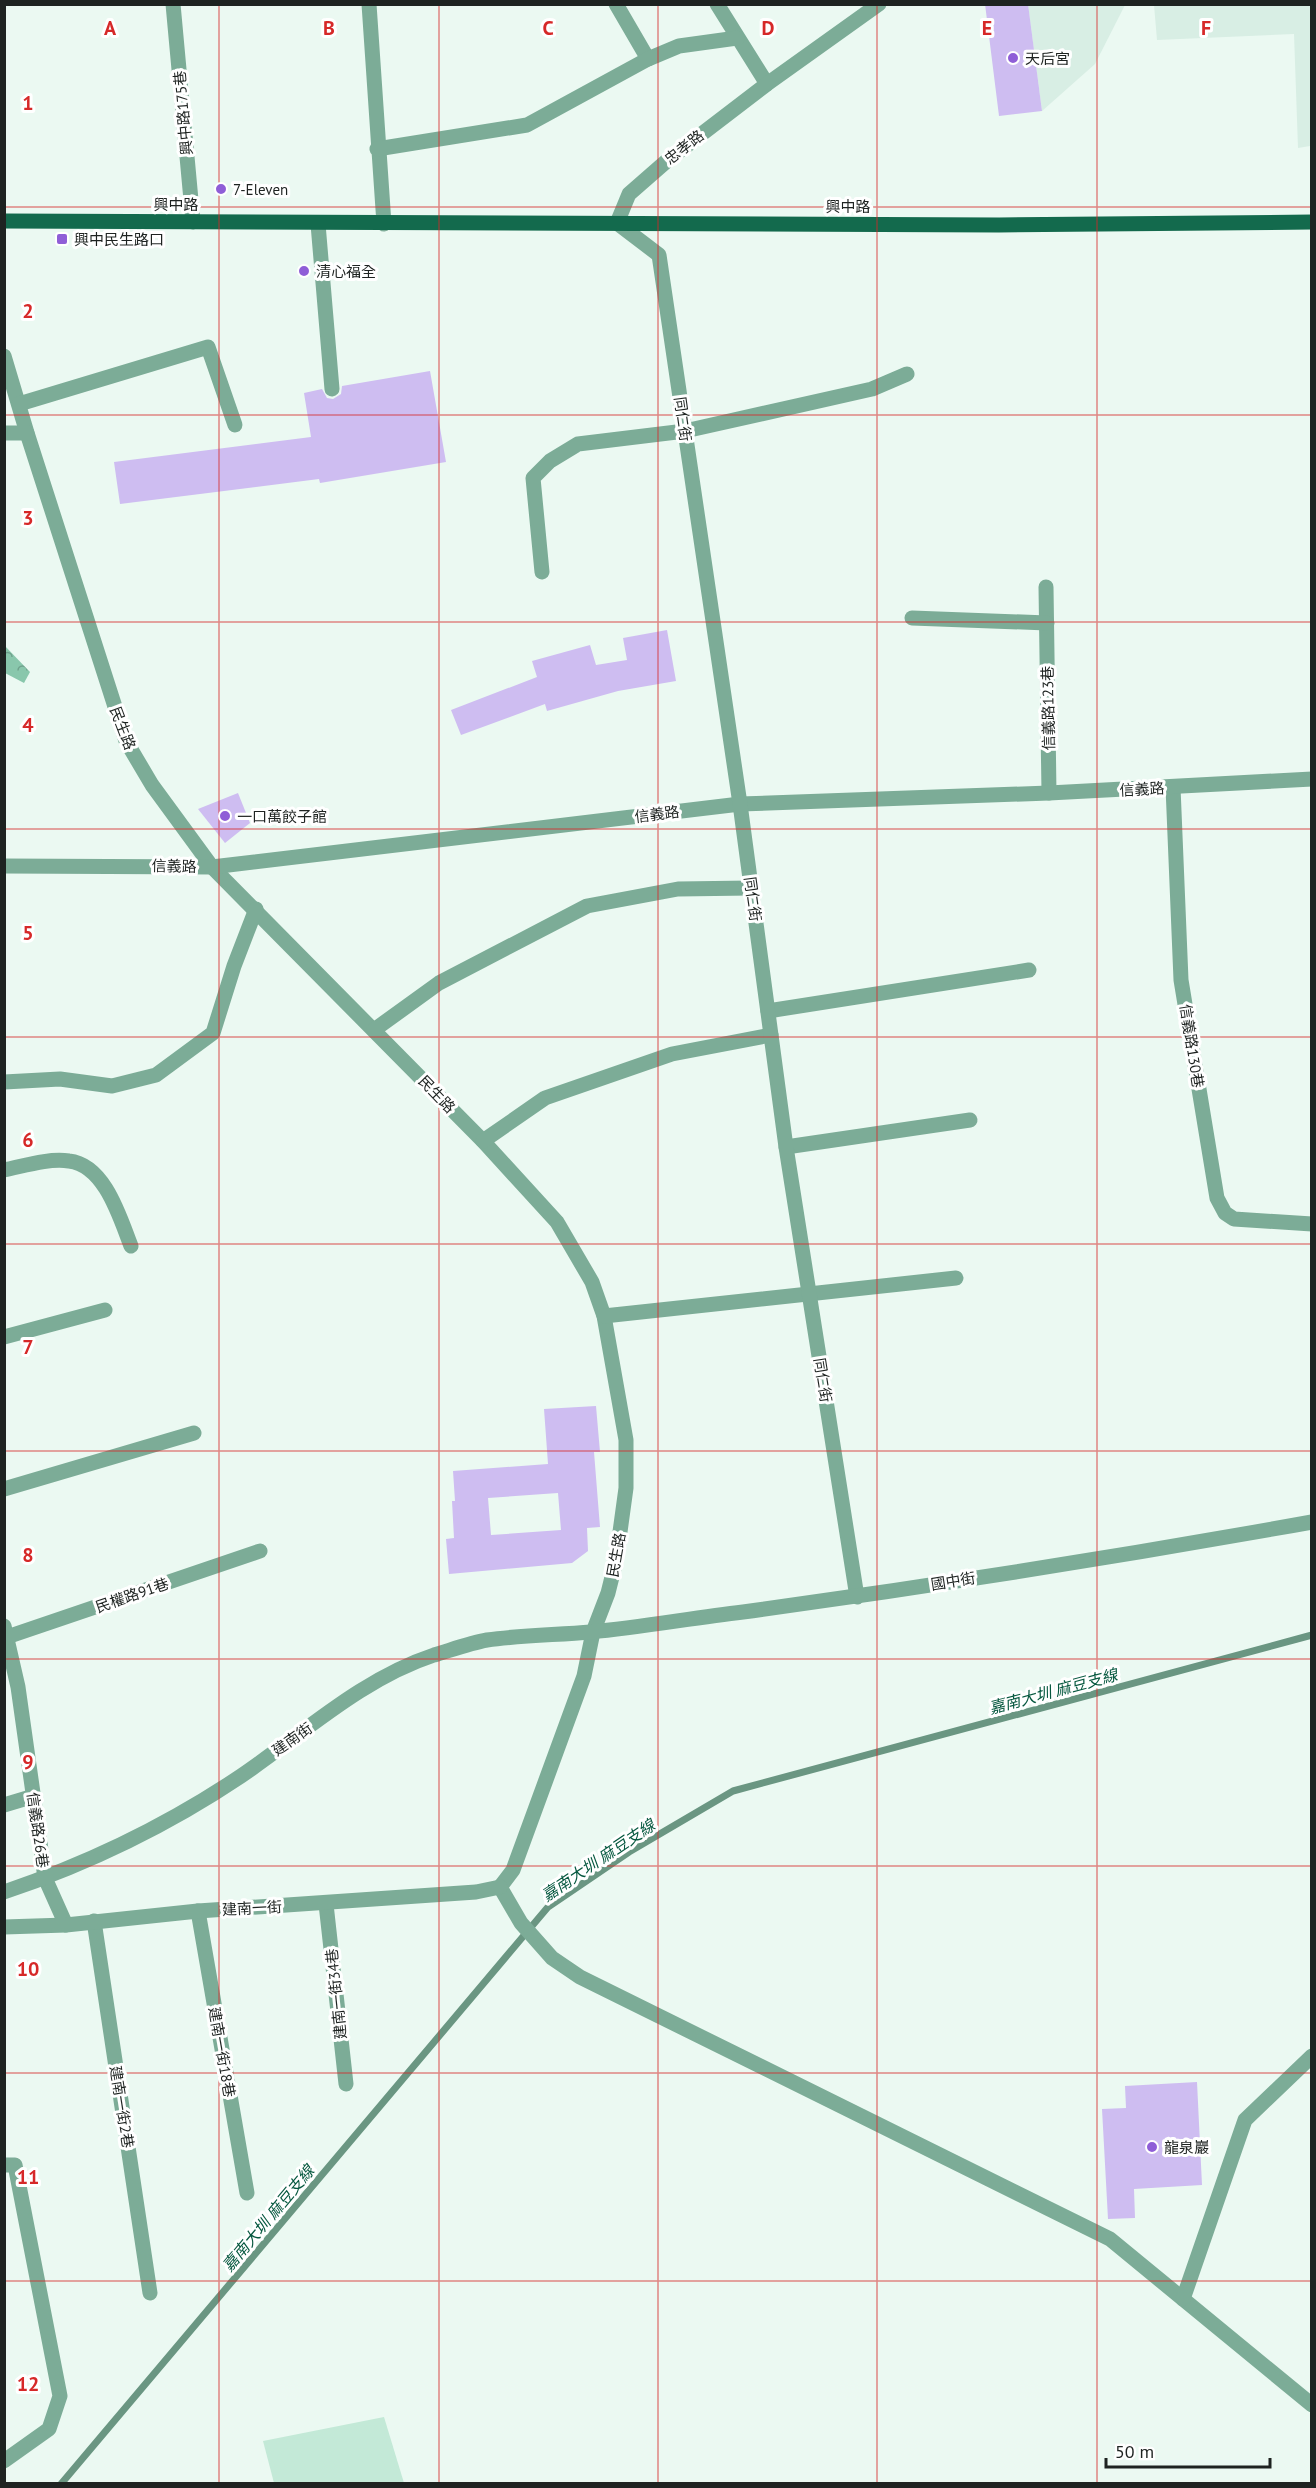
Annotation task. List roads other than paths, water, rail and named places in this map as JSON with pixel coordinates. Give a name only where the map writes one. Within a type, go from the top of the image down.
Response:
[{"type":"main road","name":"興中路","points":[[4,221],[999,225],[1311,222]]},
{"type":"street","name":"興中路175巷","points":[[173,4],[193,222]]},
{"type":"street","points":[[369,4],[377,149],[384,224]]},
{"type":"street","points":[[616,4],[648,59]]},
{"type":"street","points":[[717,4],[767,84]]},
{"type":"street","name":"忠孝路","points":[[617,223],[628,194],[669,159],[767,84],[879,4]]},
{"type":"street","points":[[377,149],[527,125],[648,59],[679,46],[737,38]]},
{"type":"street","name":"同仁街","points":[[617,223],[659,255],[740,804],[786,1147],[857,1597]]},
{"type":"street","points":[[318,224],[332,389]]},
{"type":"street","points":[[19,404],[208,347],[235,425]]},
{"type":"street","name":"民生路","points":[[4,356],[126,741],[152,785],[212,867],[483,1141],[556,1222],[592,1282],[604,1316],[626,1440],[626,1488],[616,1561],[608,1593],[593,1632],[584,1676],[513,1870],[500,1887]]},
{"type":"street","points":[[542,572],[533,478],[549,461],[578,444],[685,431],[872,389],[907,374]]},
{"type":"street","points":[[4,433],[27,433]]},
{"type":"street","name":"信義路123巷","points":[[1046,587],[1049,793]]},
{"type":"street","points":[[912,618],[1047,623]]},
{"type":"street","name":"信義路","points":[[4,866],[212,867],[740,804],[1049,793],[1311,779]]},
{"type":"street","name":"信義路130巷","points":[[1173,787],[1181,980],[1217,1197],[1225,1213],[1234,1219],[1311,1224]]},
{"type":"street","points":[[374,1030],[439,983],[587,906],[678,889],[751,888]]},
{"type":"street","points":[[4,1083],[60,1079],[112,1086],[156,1075],[213,1033],[256,909]]},
{"type":"street","points":[[768,1011],[1029,970]]},
{"type":"street","points":[[483,1141],[545,1098],[672,1054],[771,1035]]},
{"type":"street","points":[[786,1147],[970,1120]]},
{"type":"street","points":[[4,1170],[44,1162],[70,1161],[91,1170],[112,1198],[131,1246]]},
{"type":"street","points":[[604,1316],[956,1278]]},
{"type":"street","points":[[4,1338],[105,1311]]},
{"type":"street","points":[[4,1489],[194,1433]]},
{"type":"street","name":"國中街","points":[[593,1632],[857,1597],[1171,1547],[1311,1522]]},
{"type":"street","name":"民權路91巷","points":[[5,1634],[260,1551]]},
{"type":"street","name":"建南街","points":[[4,1892],[45,1878],[183,1812],[240,1777],[387,1674],[431,1656],[485,1640],[593,1632]]},
{"type":"street","name":"信義路26巷","points":[[5,1634],[18,1688],[45,1878],[66,1925]]},
{"type":"street","points":[[4,1805],[34,1796]]},
{"type":"street","points":[[500,1887],[521,1923],[552,1958],[580,1977],[1110,2239],[1311,2405]]},
{"type":"street","name":"建南一街","points":[[4,1927],[66,1925],[198,1911],[476,1892],[500,1887]]},
{"type":"street","name":"建南一街34巷","points":[[326,1904],[346,2084]]},
{"type":"street","name":"建南一街18巷","points":[[198,1911],[246,2193]]},
{"type":"street","name":"建南一街2巷","points":[[94,1921],[150,2293]]},
{"type":"street","points":[[1183,2299],[1245,2120],[1311,2056]]},
{"type":"street","points":[[4,2165],[15,2165],[60,2396],[49,2429],[4,2461]]},
{"type":"waterway","name":"嘉南大圳 麻豆支線","points":[[61,2484],[548,1907],[629,1852],[733,1791],[1312,1635]]},
{"type":"place","name":"天后宮","points":[[1013,58]]},
{"type":"place","name":"7-Eleven","points":[[221,189]]},
{"type":"place","name":"興中民生路口","points":[[62,239]]},
{"type":"place","name":"清心福全","points":[[304,271]]},
{"type":"place","name":"一口萬餃子館","points":[[225,816]]},
{"type":"place","name":"龍泉巖","points":[[1152,2147]]}]
